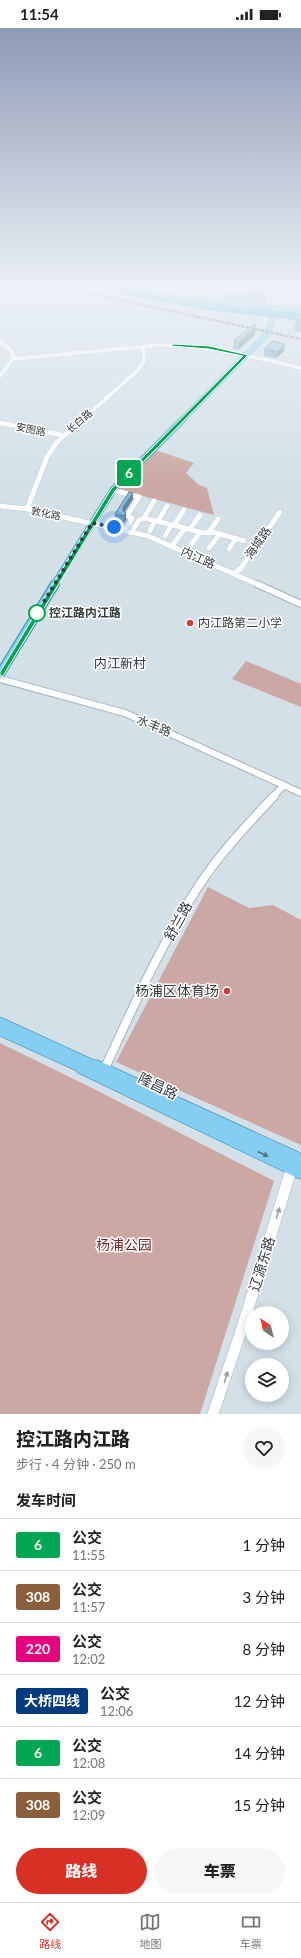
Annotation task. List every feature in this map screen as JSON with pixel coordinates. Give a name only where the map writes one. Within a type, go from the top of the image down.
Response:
[{"type":"main road","points":[[0,674],[113,490],[246,355]]},
{"type":"main road","name":"隆昌路","points":[[0,1023],[297,1165]]},
{"type":"main road","name":"隆昌路","points":[[0,1030],[103,1073]]},
{"type":"street","points":[[0,376],[13,359],[13,355]]},
{"type":"street","points":[[13,359],[60,355]]},
{"type":"street","name":"长白路","points":[[27,509],[47,458],[62,435],[138,370],[144,360],[144,355]]},
{"type":"street","points":[[246,355],[301,368]]},
{"type":"street","name":"安图路","points":[[0,423],[62,435]]},
{"type":"street","points":[[113,490],[139,497],[127,516],[132,518],[125,530]]},
{"type":"street","points":[[134,528],[139,520],[144,518],[154,501]]},
{"type":"street","name":"敦化路","points":[[0,506],[27,509],[92,523]]},
{"type":"street","points":[[150,531],[167,506]]},
{"type":"street","points":[[164,536],[184,510]]},
{"type":"street","name":"海城路","points":[[234,574],[240,568],[280,512]]},
{"type":"street","points":[[172,546],[200,515]]},
{"type":"street","points":[[144,518],[200,532],[220,534],[244,541]]},
{"type":"street","points":[[208,532],[218,518]]},
{"type":"street","name":"内江路","points":[[92,523],[148,536],[301,604]]},
{"type":"street","points":[[191,545],[200,532]]},
{"type":"street","points":[[209,548],[220,534]]},
{"type":"street","points":[[229,549],[236,538]]},
{"type":"street","name":"水丰路","points":[[0,679],[125,713],[301,793]]},
{"type":"street","name":"舒兰路","points":[[103,1073],[177,923],[200,884],[229,846],[284,785]]},
{"type":"street","name":"辽源东路","points":[[213,1414],[297,1165]]},
{"type":"green space","points":[[155,450],[194,463],[186,473],[199,485],[207,488],[214,515],[117,489]]},
{"type":"green space","points":[[246,661],[301,684],[301,707],[232,679]]},
{"type":"green space","name":"杨浦区体育场","points":[[208,887],[249,908],[273,905],[301,920],[301,1145],[116,1062]]},
{"type":"green space","name":"杨浦公园","points":[[0,1043],[274,1181],[200,1414],[0,1414]]},
{"type":"building","points":[[129,492],[133,493],[123,507],[123,511],[126,513],[124,516],[115,514]]},
{"type":"bus line","name":"6","points":[[0,674],[113,490],[246,355],[245,355]]},
{"type":"place","name":"控江路内江路","points":[[37,613]]},
{"type":"place","name":"内江路第二小学","points":[[190,623]]},
{"type":"place","name":"杨浦区体育场","points":[[227,991]]},
{"type":"district","name":"内江新村","points":[[120,663]]},
{"type":"route","points":[[37,613],[92,523],[114,527]]}]
